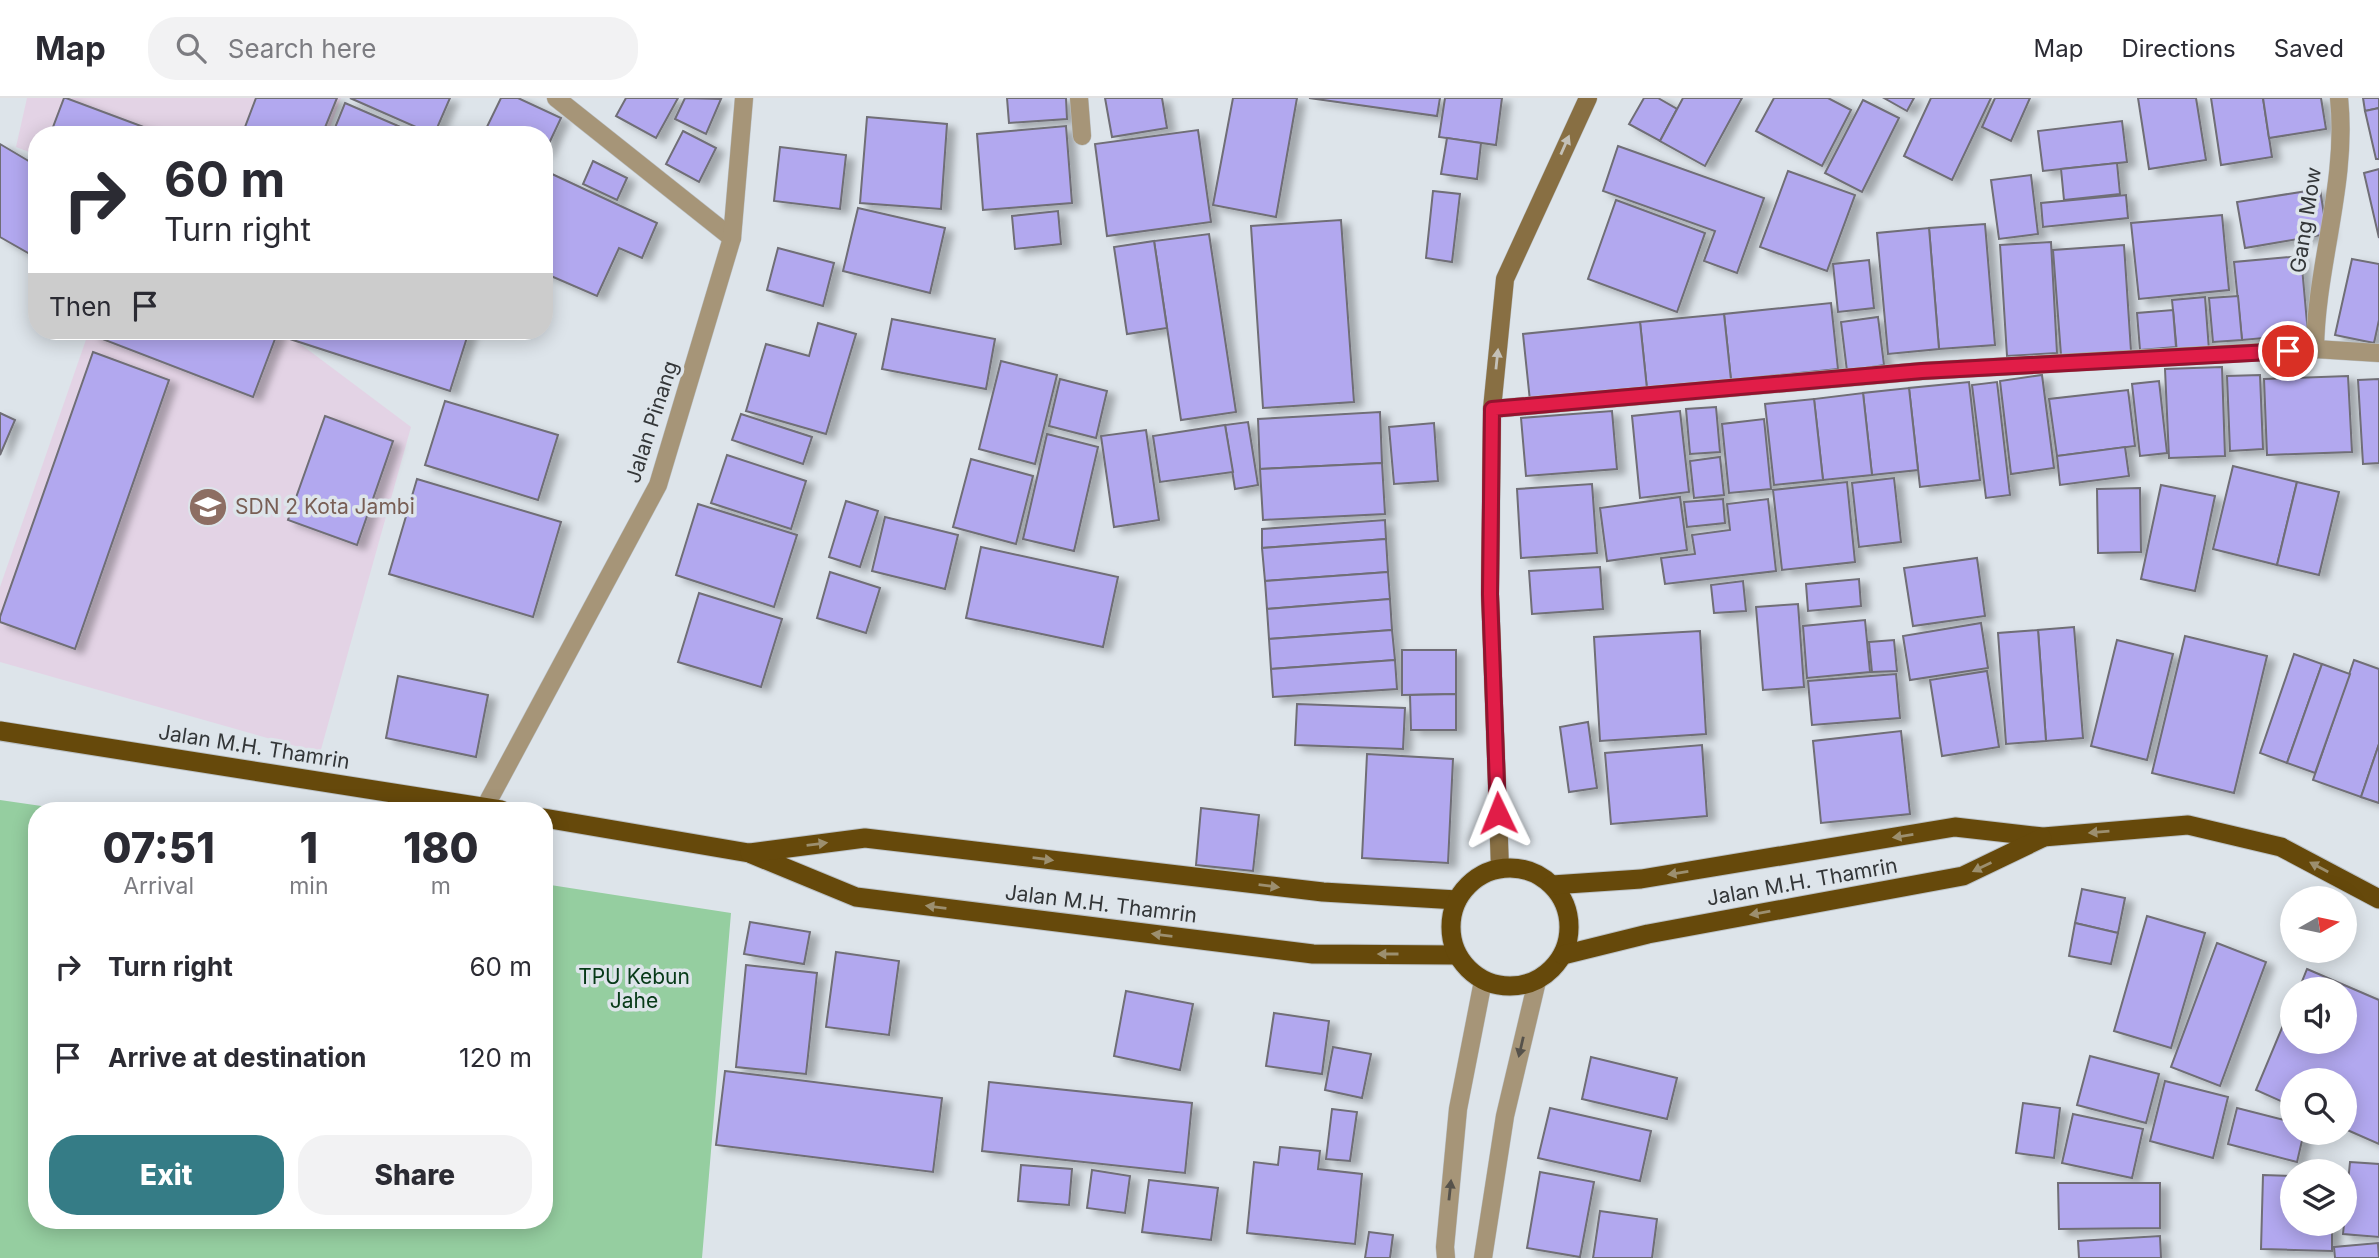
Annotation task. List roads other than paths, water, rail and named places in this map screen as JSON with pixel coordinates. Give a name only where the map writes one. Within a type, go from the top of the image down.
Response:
[{"type":"highway","name":"Jalan M.H. Thamrin","points":[[0,731],[449,802]]},
{"type":"highway","name":"Jalan M.H. Thamrin","points":[[553,820],[749,853],[856,897],[1314,954],[1457,955]]},
{"type":"highway","name":"Jalan M.H. Thamrin","points":[[1552,885],[1641,879],[1955,827],[2043,837],[2188,825],[2281,847],[2379,899]]},
{"type":"highway","name":"Jalan M.H. Thamrin","points":[[1563,955],[1648,934],[1963,876],[2043,837]]},
{"type":"highway","name":"Jalan M.H. Thamrin","points":[[749,853],[865,838],[1323,892],[1457,900]]},
{"type":"highway","points":[[1500,868],[1528,871],[1552,885],[1568,918],[1568,937],[1563,955],[1552,970],[1537,981],[1519,986],[1501,986],[1483,981],[1468,970],[1457,955],[1451,937],[1451,918],[1457,900],[1468,885],[1483,874],[1500,868]]},
{"type":"main road","points":[[1500,868],[1490,594],[1492,409],[1505,279],[1588,98]]},
{"type":"street","points":[[556,98],[732,238]]},
{"type":"street","name":"Jalan Pinang","points":[[497,802],[658,485],[732,238],[744,98]]},
{"type":"street","points":[[1079,98],[1082,136]]},
{"type":"street","name":"Gang Mow","points":[[2315,349],[2322,260],[2331,237],[2336,191],[2339,98]]},
{"type":"street","points":[[1492,409],[1922,371],[2315,349],[2379,353]]},
{"type":"street","points":[[1446,1258],[1458,1109],[1483,981]]},
{"type":"street","points":[[1483,1258],[1505,1116],[1537,981]]},
{"type":"place","name":"SDN 2 Kota Jambi","points":[[208,507]]},
{"type":"park label","name":"TPU Kebun Jahe","points":[[634,989]]}]
